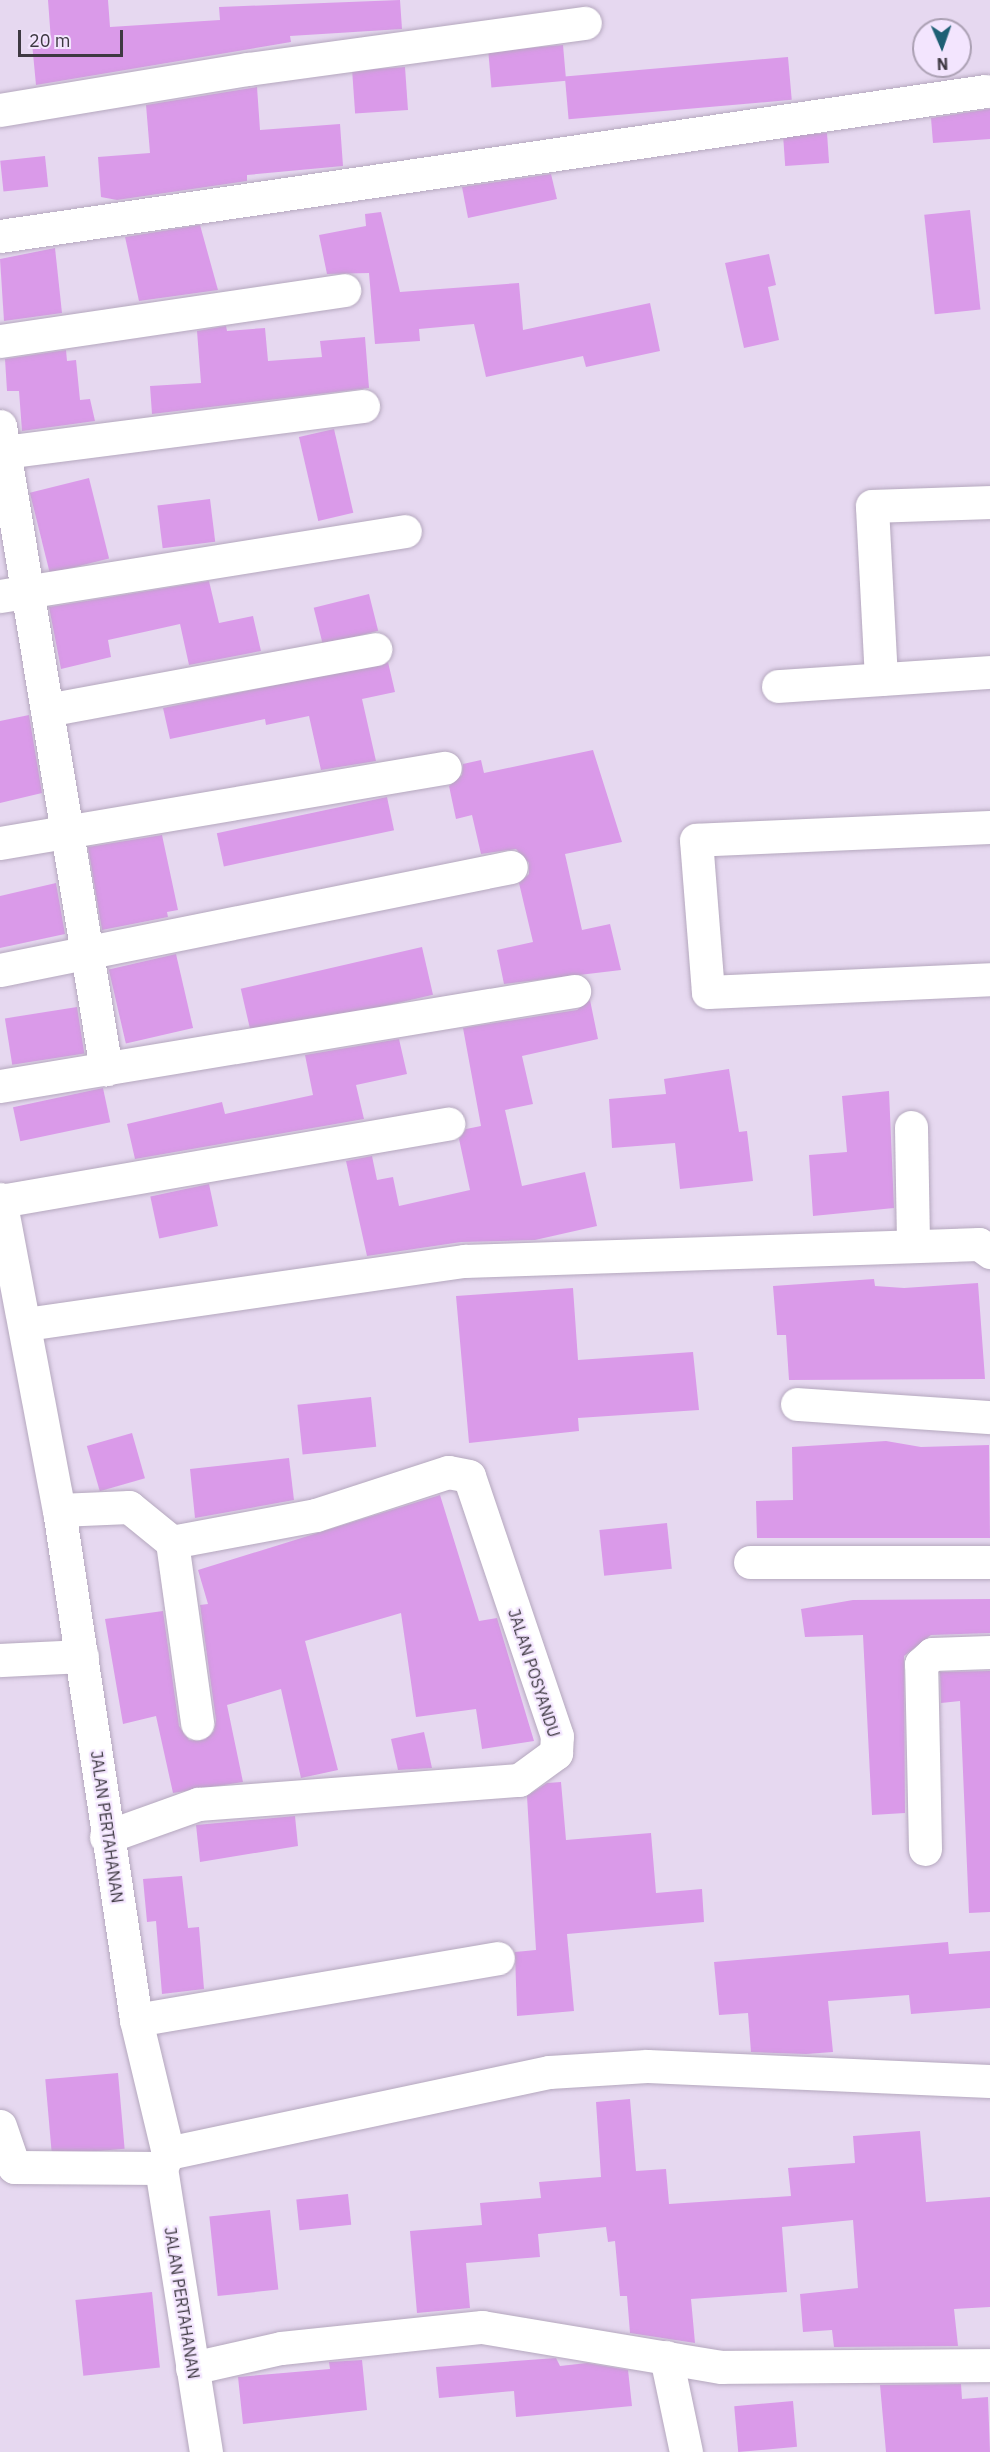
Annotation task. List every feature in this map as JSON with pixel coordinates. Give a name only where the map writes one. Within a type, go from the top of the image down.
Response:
[{"type":"street","points":[[0,110],[248,69],[585,23]]},
{"type":"street","points":[[0,236],[985,92]]},
{"type":"street","points":[[0,341],[344,290]]},
{"type":"street","points":[[106,1069],[47,710],[14,594],[2,439],[363,406]]},
{"type":"street","points":[[881,679],[872,506],[990,501]]},
{"type":"street","points":[[14,594],[405,531]]},
{"type":"street","points":[[47,710],[375,649]]},
{"type":"street","points":[[778,686],[990,672]]},
{"type":"street","points":[[0,843],[67,834],[445,768]]},
{"type":"street","points":[[990,827],[696,840],[708,992],[990,979]]},
{"type":"street","points":[[0,970],[88,956],[511,867]]},
{"type":"street","points":[[0,1086],[574,991]]},
{"type":"street","points":[[0,1201],[448,1124]]},
{"type":"street","points":[[911,1127],[913,1246]]},
{"type":"street","name":"JALAN PERTAHANAN","points":[[0,1201],[26,1324],[59,1510],[82,1656],[106,1837],[136,2020],[165,2160],[192,2368],[206,2452]]},
{"type":"street","points":[[26,1324],[464,1262],[979,1244],[990,1252]]},
{"type":"street","points":[[797,1404],[990,1417]]},
{"type":"street","name":"JALAN POSYANDU","points":[[106,1837],[198,1804],[519,1780],[556,1753],[557,1736],[469,1476],[448,1472],[316,1515],[172,1542]]},
{"type":"street","points":[[59,1510],[129,1507],[172,1542],[197,1723]]},
{"type":"street","points":[[750,1562],[990,1562]]},
{"type":"street","points":[[925,1849],[921,1664],[932,1654],[990,1652]]},
{"type":"street","points":[[0,1660],[82,1656]]},
{"type":"street","points":[[136,2020],[498,1958]]},
{"type":"street","points":[[0,2126],[7,2168],[165,2160],[549,2072],[647,2066],[990,2081]]},
{"type":"street","points":[[192,2368],[281,2348],[482,2326],[722,2367],[990,2365]]},
{"type":"street","points":[[666,2357],[686,2452]]},
{"type":"building","points":[[48,0],[108,0],[110,27],[220,20],[219,7],[400,0],[402,29],[290,36],[291,42],[36,85],[32,43],[51,41]]},
{"type":"building","points":[[563,45],[566,81],[491,87],[488,52]]},
{"type":"building","points":[[788,57],[792,100],[569,119],[565,77]]},
{"type":"building","points":[[405,67],[408,110],[355,114],[352,71]]},
{"type":"building","points":[[257,87],[260,130],[340,124],[343,166],[247,175],[247,181],[117,200],[101,197],[98,157],[150,153],[146,105]]},
{"type":"building","points":[[990,109],[990,139],[933,143],[931,118]]},
{"type":"building","points":[[827,133],[829,163],[785,166],[783,136]]},
{"type":"building","points":[[45,156],[48,187],[3,192],[0,161]]},
{"type":"building","points":[[551,174],[557,199],[468,218],[462,187]]},
{"type":"building","points":[[970,210],[980,309],[935,314],[924,215]]},
{"type":"building","points":[[381,212],[400,292],[519,283],[523,330],[650,303],[660,351],[586,367],[583,356],[486,377],[474,324],[419,329],[420,341],[375,344],[369,273],[327,274],[319,235],[366,226],[365,214]]},
{"type":"building","points":[[200,225],[218,290],[139,301],[125,237]]},
{"type":"building","points":[[55,248],[62,313],[4,321],[0,259]]},
{"type":"building","points":[[769,254],[776,285],[768,287],[779,340],[744,348],[725,263]]},
{"type":"building","points":[[226,326],[227,331],[265,328],[268,361],[322,357],[320,341],[365,337],[369,388],[152,414],[150,386],[201,383],[197,331]]},
{"type":"building","points":[[66,350],[67,361],[76,360],[80,400],[90,399],[95,421],[22,431],[19,391],[7,391],[5,359]]},
{"type":"building","points":[[334,429],[353,513],[318,521],[299,437]]},
{"type":"building","points":[[89,478],[109,559],[50,573],[30,493]]},
{"type":"building","points":[[210,499],[215,542],[163,548],[157,505]]},
{"type":"building","points":[[209,581],[219,623],[253,616],[261,651],[189,665],[180,624],[108,640],[111,657],[61,669],[49,607]]},
{"type":"building","points":[[369,594],[378,631],[323,645],[314,608]]},
{"type":"building","points":[[388,662],[395,692],[362,699],[376,761],[321,770],[309,716],[266,725],[265,719],[170,739],[163,708]]},
{"type":"building","points":[[29,715],[42,793],[0,803],[0,721]]},
{"type":"building","points":[[593,750],[622,842],[565,854],[582,930],[610,924],[621,970],[504,984],[497,950],[533,942],[519,883],[529,874],[529,863],[516,849],[481,854],[472,815],[456,819],[449,786],[462,775],[463,764],[481,760],[484,773]]},
{"type":"building","points":[[387,797],[394,830],[224,866],[217,833]]},
{"type":"building","points":[[162,835],[178,910],[167,912],[168,917],[102,930],[88,847]]},
{"type":"building","points":[[56,883],[65,934],[0,948],[0,896]]},
{"type":"building","points":[[422,947],[433,995],[252,1037],[241,989]]},
{"type":"building","points":[[176,954],[193,1028],[126,1044],[109,970]]},
{"type":"building","points":[[590,1000],[598,1039],[522,1056],[533,1104],[505,1110],[522,1186],[585,1172],[597,1226],[535,1240],[461,1242],[367,1256],[346,1161],[372,1156],[377,1180],[393,1177],[399,1206],[470,1190],[459,1139],[466,1129],[481,1126],[463,1028],[577,1010]]},
{"type":"building","points":[[77,1007],[84,1053],[12,1065],[5,1018]]},
{"type":"building","points":[[399,1039],[407,1074],[356,1085],[364,1119],[135,1159],[127,1124],[222,1102],[225,1114],[313,1095],[305,1055]]},
{"type":"building","points":[[729,1069],[739,1132],[747,1131],[753,1181],[680,1189],[675,1143],[612,1148],[609,1099],[666,1094],[664,1079]]},
{"type":"building","points":[[103,1088],[110,1122],[20,1141],[13,1107]]},
{"type":"building","points":[[889,1091],[894,1208],[813,1216],[809,1155],[847,1152],[842,1096]]},
{"type":"building","points":[[209,1184],[218,1226],[159,1239],[150,1196]]},
{"type":"building","points":[[874,1279],[875,1286],[904,1288],[978,1283],[985,1379],[789,1380],[786,1335],[777,1335],[773,1286]]},
{"type":"building","points":[[573,1288],[578,1360],[693,1352],[699,1410],[578,1418],[579,1431],[469,1443],[456,1296]]},
{"type":"building","points":[[371,1397],[376,1447],[303,1454],[297,1405]]},
{"type":"building","points":[[132,1433],[145,1478],[100,1491],[87,1446]]},
{"type":"building","points":[[886,1441],[921,1447],[989,1445],[990,1538],[757,1538],[756,1501],[793,1500],[792,1447]]},
{"type":"building","points":[[289,1458],[294,1500],[195,1518],[190,1469]]},
{"type":"building","points":[[440,1495],[479,1621],[497,1618],[534,1741],[482,1749],[476,1709],[416,1717],[401,1613],[305,1641],[338,1770],[301,1778],[281,1689],[227,1705],[243,1782],[173,1793],[156,1716],[123,1724],[105,1619],[163,1611],[179,1726],[189,1740],[200,1741],[214,1731],[216,1720],[200,1605],[208,1604],[198,1570]]},
{"type":"building","points":[[667,1523],[672,1569],[604,1576],[599,1530]]},
{"type":"building","points":[[990,1599],[990,1633],[931,1635],[904,1656],[905,1813],[872,1815],[863,1635],[805,1637],[801,1609],[853,1600]]},
{"type":"building","points":[[990,1671],[990,1912],[969,1913],[960,1701],[941,1703],[940,1672]]},
{"type":"building","points":[[424,1732],[432,1768],[398,1770],[391,1739]]},
{"type":"building","points":[[561,1782],[566,1840],[651,1833],[656,1893],[702,1889],[704,1922],[567,1934],[574,2011],[517,2016],[515,1952],[536,1950],[527,1796],[547,1783]]},
{"type":"building","points":[[295,1816],[298,1846],[200,1862],[196,1825]]},
{"type":"building","points":[[182,1876],[188,1928],[199,1927],[204,1989],[162,1994],[156,1921],[147,1922],[143,1879]]},
{"type":"building","points":[[948,1942],[949,1954],[990,1951],[990,2008],[911,2014],[909,1995],[828,2001],[833,2052],[806,2054],[751,2052],[748,2013],[719,2015],[714,1962]]},
{"type":"building","points":[[118,2073],[125,2149],[52,2155],[45,2079]]},
{"type":"building","points":[[630,2099],[636,2171],[666,2169],[669,2204],[791,2196],[788,2168],[855,2163],[853,2136],[920,2131],[926,2202],[990,2197],[990,2307],[954,2309],[958,2346],[834,2347],[832,2330],[803,2332],[800,2294],[858,2288],[853,2220],[782,2227],[787,2292],[691,2299],[695,2343],[630,2333],[627,2296],[620,2296],[615,2241],[608,2242],[606,2227],[538,2234],[540,2257],[466,2263],[470,2308],[417,2313],[410,2231],[482,2225],[480,2203],[541,2198],[539,2182],[601,2177],[596,2102]]},
{"type":"building","points":[[348,2194],[351,2225],[300,2230],[296,2199]]},
{"type":"building","points":[[270,2210],[278,2290],[218,2296],[209,2216]]},
{"type":"building","points":[[152,2292],[160,2368],[83,2376],[75,2300]]},
{"type":"building","points":[[556,2358],[560,2366],[587,2363],[628,2370],[632,2406],[516,2417],[514,2391],[439,2398],[436,2367]]},
{"type":"building","points":[[362,2360],[367,2410],[243,2424],[238,2377],[330,2369],[329,2362]]},
{"type":"building","points":[[961,2384],[962,2399],[988,2397],[990,2452],[886,2452],[880,2385]]},
{"type":"building","points":[[793,2401],[797,2447],[738,2452],[734,2406]]}]
